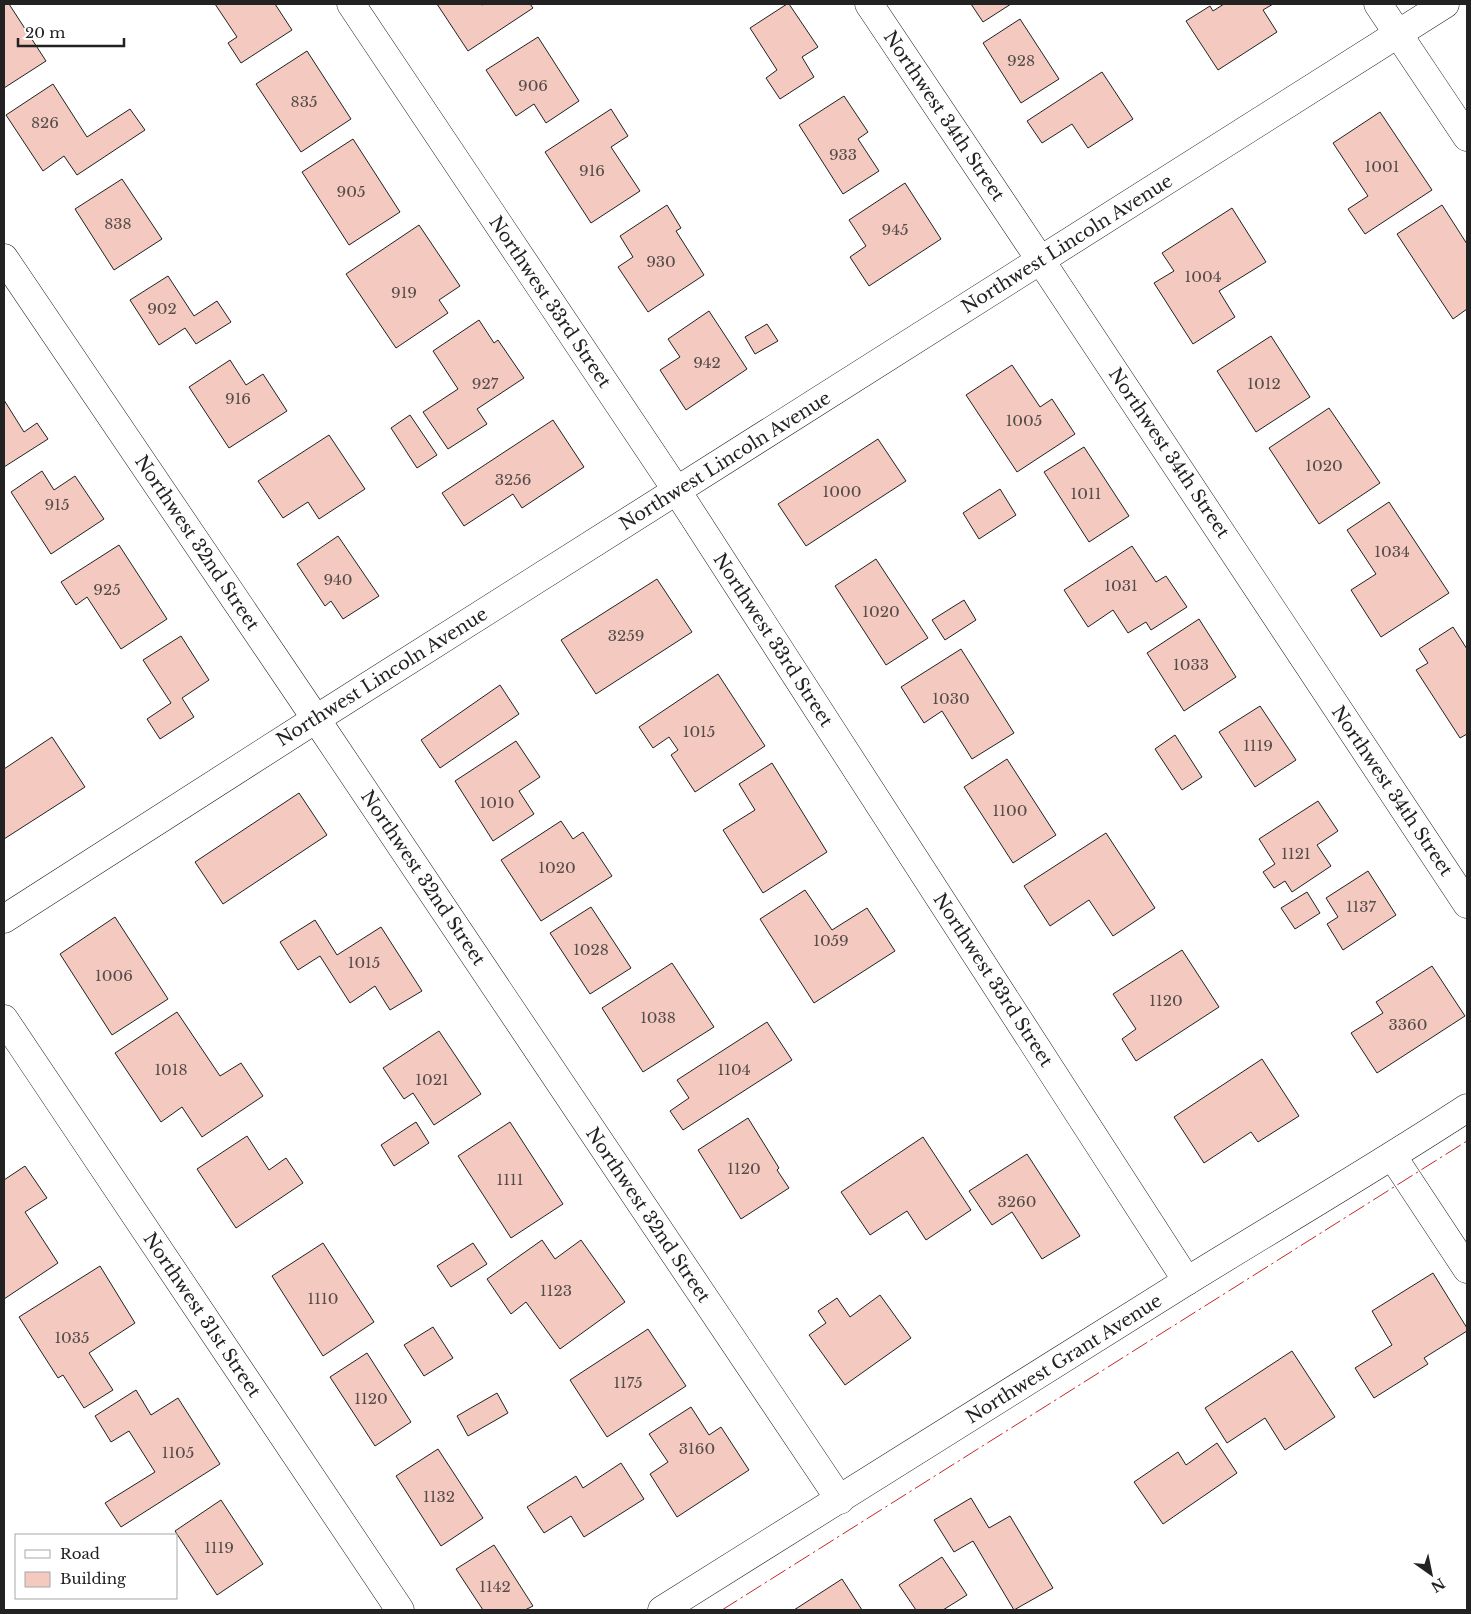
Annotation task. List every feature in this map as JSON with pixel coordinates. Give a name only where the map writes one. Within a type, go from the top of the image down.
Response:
[{"type":"street","name":"Northwest 33rd Street","points":[[351,4],[677,492],[1187,1281]]},
{"type":"street","name":"Northwest 34th Street","points":[[869,4],[1041,260],[1467,904]]},
{"type":"street","points":[[1378,4],[1467,137]]},
{"type":"street","name":"Northwest Lincoln Avenue","points":[[4,918],[1445,4]]},
{"type":"street","name":"Northwest 32nd Street","points":[[4,258],[840,1500]]},
{"type":"street","name":"Northwest 31st Street","points":[[4,1019],[400,1610]]},
{"type":"street","name":"Northwest Grant Avenue","points":[[662,1610],[1187,1281],[1393,1157],[1467,1108]]},
{"type":"street","points":[[1393,1157],[1467,1269]]},
{"type":"building","points":[[4,4],[9,4],[46,61],[4,88]]},
{"type":"building","points":[[215,4],[275,4],[292,30],[241,63],[228,43],[237,37]]},
{"type":"building","points":[[437,4],[530,4],[533,8],[468,51]]},
{"type":"building","points":[[789,4],[818,47],[802,57],[814,77],[780,99],[766,78],[777,70],[750,28]]},
{"type":"building","points":[[971,4],[1011,4],[983,22]]},
{"type":"building","points":[[1224,4],[1273,4],[1263,10],[1277,32],[1218,70],[1186,21],[1210,6],[1213,11]]},
{"type":"building","points":[[1020,19],[1059,79],[1021,103],[983,43]]},
{"type":"building","points":[[538,37],[579,101],[546,123],[534,104],[516,116],[486,70]]},
{"type":"building","points":[[307,51],[351,119],[301,152],[256,84]]},
{"type":"building","points":[[1102,72],[1133,119],[1088,148],[1072,124],[1042,143],[1027,121]]},
{"type":"building","points":[[53,84],[87,137],[130,109],[145,130],[77,175],[64,156],[43,171],[6,115]]},
{"type":"building","points":[[844,96],[868,132],[858,139],[879,171],[843,194],[799,125]]},
{"type":"building","points":[[611,109],[628,136],[611,147],[640,191],[591,223],[545,152]]},
{"type":"building","points":[[1380,112],[1432,190],[1365,234],[1348,209],[1368,196],[1333,143]]},
{"type":"building","points":[[353,139],[400,212],[349,245],[302,172]]},
{"type":"building","points":[[122,179],[162,239],[114,270],[75,209]]},
{"type":"building","points":[[905,183],[941,239],[869,286],[850,257],[866,246],[849,220]]},
{"type":"building","points":[[667,205],[681,228],[676,231],[704,275],[648,312],[618,267],[633,257],[620,236]]},
{"type":"building","points":[[1442,205],[1467,244],[1467,309],[1453,319],[1397,234]]},
{"type":"building","points":[[1232,208],[1266,262],[1219,291],[1235,317],[1193,344],[1154,283],[1174,271],[1162,253]]},
{"type":"building","points":[[419,225],[460,286],[439,300],[448,313],[396,348],[346,274]]},
{"type":"building","points":[[168,276],[194,316],[217,301],[231,322],[196,344],[185,328],[159,345],[130,300]]},
{"type":"building","points":[[709,311],[747,369],[686,410],[660,370],[680,357],[668,339]]},
{"type":"building","points":[[479,320],[494,343],[498,340],[524,378],[477,409],[487,424],[448,449],[423,412],[458,389],[433,351]]},
{"type":"building","points":[[767,324],[778,341],[755,354],[745,337]]},
{"type":"building","points":[[1271,336],[1310,397],[1256,432],[1217,371]]},
{"type":"building","points":[[230,360],[246,385],[263,374],[287,411],[229,448],[189,387]]},
{"type":"building","points":[[1012,365],[1040,407],[1052,399],[1075,434],[1017,472],[966,395]]},
{"type":"building","points":[[4,400],[24,432],[37,423],[48,439],[4,467]]},
{"type":"building","points":[[1329,408],[1380,483],[1319,524],[1269,448]]},
{"type":"building","points":[[410,415],[437,455],[417,468],[391,428]]},
{"type":"building","points":[[553,420],[584,467],[522,508],[513,494],[464,526],[442,493]]},
{"type":"building","points":[[329,435],[365,489],[319,519],[308,502],[283,518],[258,481]]},
{"type":"building","points":[[878,439],[906,481],[806,546],[778,504]]},
{"type":"building","points":[[1084,447],[1129,516],[1089,542],[1044,472]]},
{"type":"building","points":[[42,471],[54,490],[75,476],[104,519],[51,554],[11,492]]},
{"type":"building","points":[[1000,489],[1016,515],[979,539],[963,513]]},
{"type":"building","points":[[1389,502],[1449,593],[1381,637],[1351,590],[1376,574],[1347,530]]},
{"type":"building","points":[[338,536],[379,596],[343,619],[331,601],[325,606],[297,564]]},
{"type":"building","points":[[119,545],[167,619],[121,649],[87,597],[76,605],[61,582]]},
{"type":"building","points":[[1132,546],[1156,582],[1166,576],[1187,607],[1151,630],[1146,622],[1128,633],[1113,610],[1088,627],[1064,590]]},
{"type":"building","points":[[876,559],[928,638],[886,665],[835,586]]},
{"type":"building","points":[[657,579],[692,632],[596,694],[561,640]]},
{"type":"building","points":[[964,600],[976,620],[945,640],[932,620]]},
{"type":"building","points":[[1199,619],[1236,677],[1184,711],[1147,653]]},
{"type":"building","points":[[1453,627],[1467,649],[1467,734],[1460,738],[1416,670],[1428,663],[1419,649]]},
{"type":"building","points":[[181,636],[209,680],[182,698],[194,717],[160,739],[147,719],[171,703],[143,660]]},
{"type":"building","points":[[961,649],[1014,733],[972,759],[942,711],[924,723],[901,687]]},
{"type":"building","points":[[718,674],[765,746],[695,792],[671,755],[678,750],[669,737],[653,748],[639,727]]},
{"type":"building","points":[[500,685],[519,714],[440,768],[421,740]]},
{"type":"building","points":[[1260,706],[1296,760],[1255,787],[1219,732]]},
{"type":"building","points":[[1175,735],[1202,777],[1182,790],[1155,749]]},
{"type":"building","points":[[52,737],[85,787],[4,839],[4,769]]},
{"type":"building","points":[[516,741],[540,777],[519,791],[534,814],[493,841],[455,781]]},
{"type":"building","points":[[1007,759],[1056,835],[1013,863],[964,787]]},
{"type":"building","points":[[772,763],[827,852],[763,893],[723,830],[755,810],[739,784]]},
{"type":"building","points":[[299,793],[327,835],[223,904],[195,862]]},
{"type":"building","points":[[1318,801],[1338,831],[1317,845],[1331,866],[1292,892],[1285,881],[1274,888],[1263,872],[1275,864],[1259,839]]},
{"type":"building","points":[[561,821],[573,839],[583,832],[612,876],[541,921],[501,860]]},
{"type":"building","points":[[1106,833],[1155,908],[1113,936],[1089,900],[1050,926],[1024,886]]},
{"type":"building","points":[[1368,871],[1396,915],[1343,950],[1327,924],[1338,917],[1326,898]]},
{"type":"building","points":[[805,890],[832,930],[867,908],[895,951],[814,1003],[760,919]]},
{"type":"building","points":[[1307,892],[1320,913],[1295,929],[1281,908]]},
{"type":"building","points":[[591,907],[631,968],[590,994],[550,933]]},
{"type":"building","points":[[115,917],[168,999],[112,1035],[60,954]]},
{"type":"building","points":[[315,920],[337,955],[381,927],[422,991],[390,1010],[375,986],[350,1003],[320,956],[298,970],[280,942]]},
{"type":"building","points":[[1182,950],[1219,1007],[1136,1061],[1122,1039],[1136,1029],[1113,994]]},
{"type":"building","points":[[672,963],[714,1027],[643,1072],[602,1008]]},
{"type":"building","points":[[1432,966],[1465,1016],[1377,1073],[1351,1033],[1383,1013],[1376,1002]]},
{"type":"building","points":[[177,1012],[220,1076],[241,1063],[263,1096],[202,1137],[182,1107],[161,1122],[115,1053]]},
{"type":"building","points":[[767,1022],[792,1060],[683,1130],[670,1111],[689,1098],[677,1080]]},
{"type":"building","points":[[439,1031],[481,1094],[434,1125],[413,1093],[404,1099],[383,1068]]},
{"type":"building","points":[[1262,1059],[1299,1116],[1258,1142],[1251,1132],[1204,1163],[1174,1117]]},
{"type":"building","points":[[748,1118],[789,1188],[741,1219],[698,1150]]},
{"type":"building","points":[[416,1122],[429,1143],[394,1166],[381,1145]]},
{"type":"building","points":[[510,1122],[563,1204],[511,1238],[458,1156]]},
{"type":"building","points":[[247,1136],[269,1170],[286,1158],[303,1183],[236,1228],[197,1169]]},
{"type":"building","points":[[923,1137],[971,1210],[926,1240],[907,1211],[870,1235],[841,1192]]},
{"type":"building","points":[[1027,1154],[1080,1236],[1042,1259],[1012,1212],[992,1225],[969,1191]]},
{"type":"building","points":[[25,1166],[47,1198],[25,1212],[58,1263],[4,1299],[4,1180]]},
{"type":"building","points":[[542,1240],[555,1259],[581,1240],[625,1302],[560,1349],[526,1302],[511,1314],[487,1279]]},
{"type":"building","points":[[323,1243],[374,1322],[323,1356],[272,1276]]},
{"type":"building","points":[[473,1243],[487,1264],[451,1287],[437,1266]]},
{"type":"building","points":[[100,1266],[135,1323],[89,1353],[113,1390],[84,1408],[63,1375],[58,1378],[19,1317]]},
{"type":"building","points":[[1433,1273],[1467,1328],[1467,1331],[1424,1358],[1428,1364],[1374,1398],[1355,1368],[1392,1345],[1372,1311]]},
{"type":"building","points":[[880,1295],[911,1338],[845,1385],[809,1335],[826,1323],[818,1311],[837,1298],[850,1317]]},
{"type":"building","points":[[433,1327],[453,1358],[424,1376],[404,1345]]},
{"type":"building","points":[[648,1329],[686,1386],[607,1437],[570,1380]]},
{"type":"building","points":[[1292,1351],[1335,1417],[1285,1450],[1265,1418],[1227,1443],[1205,1408]]},
{"type":"building","points":[[367,1353],[411,1422],[375,1446],[330,1377]]},
{"type":"building","points":[[136,1390],[151,1415],[178,1398],[220,1464],[121,1527],[105,1503],[155,1472],[129,1431],[111,1442],[95,1416]]},
{"type":"building","points":[[497,1393],[508,1413],[468,1436],[457,1416]]},
{"type":"building","points":[[691,1407],[709,1435],[721,1427],[749,1470],[677,1517],[650,1474],[668,1462],[649,1434]]},
{"type":"building","points":[[1217,1443],[1237,1473],[1163,1524],[1134,1482],[1178,1452],[1186,1465]]},
{"type":"building","points":[[438,1449],[483,1518],[441,1546],[396,1476]]},
{"type":"building","points":[[621,1463],[644,1499],[584,1537],[571,1516],[544,1533],[527,1507],[576,1476],[583,1488]]},
{"type":"building","points":[[971,1498],[989,1528],[1010,1516],[1053,1588],[1014,1610],[973,1541],[954,1552],[934,1520]]},
{"type":"building","points":[[221,1500],[263,1564],[217,1595],[175,1531]]},
{"type":"building","points":[[494,1545],[533,1606],[525,1610],[483,1610],[456,1569]]},
{"type":"building","points":[[942,1557],[967,1595],[943,1610],[916,1610],[899,1585]]},
{"type":"building","points":[[842,1579],[862,1610],[794,1610]]},
{"type":"power","points":[[722,1610],[1467,1141]]}]
